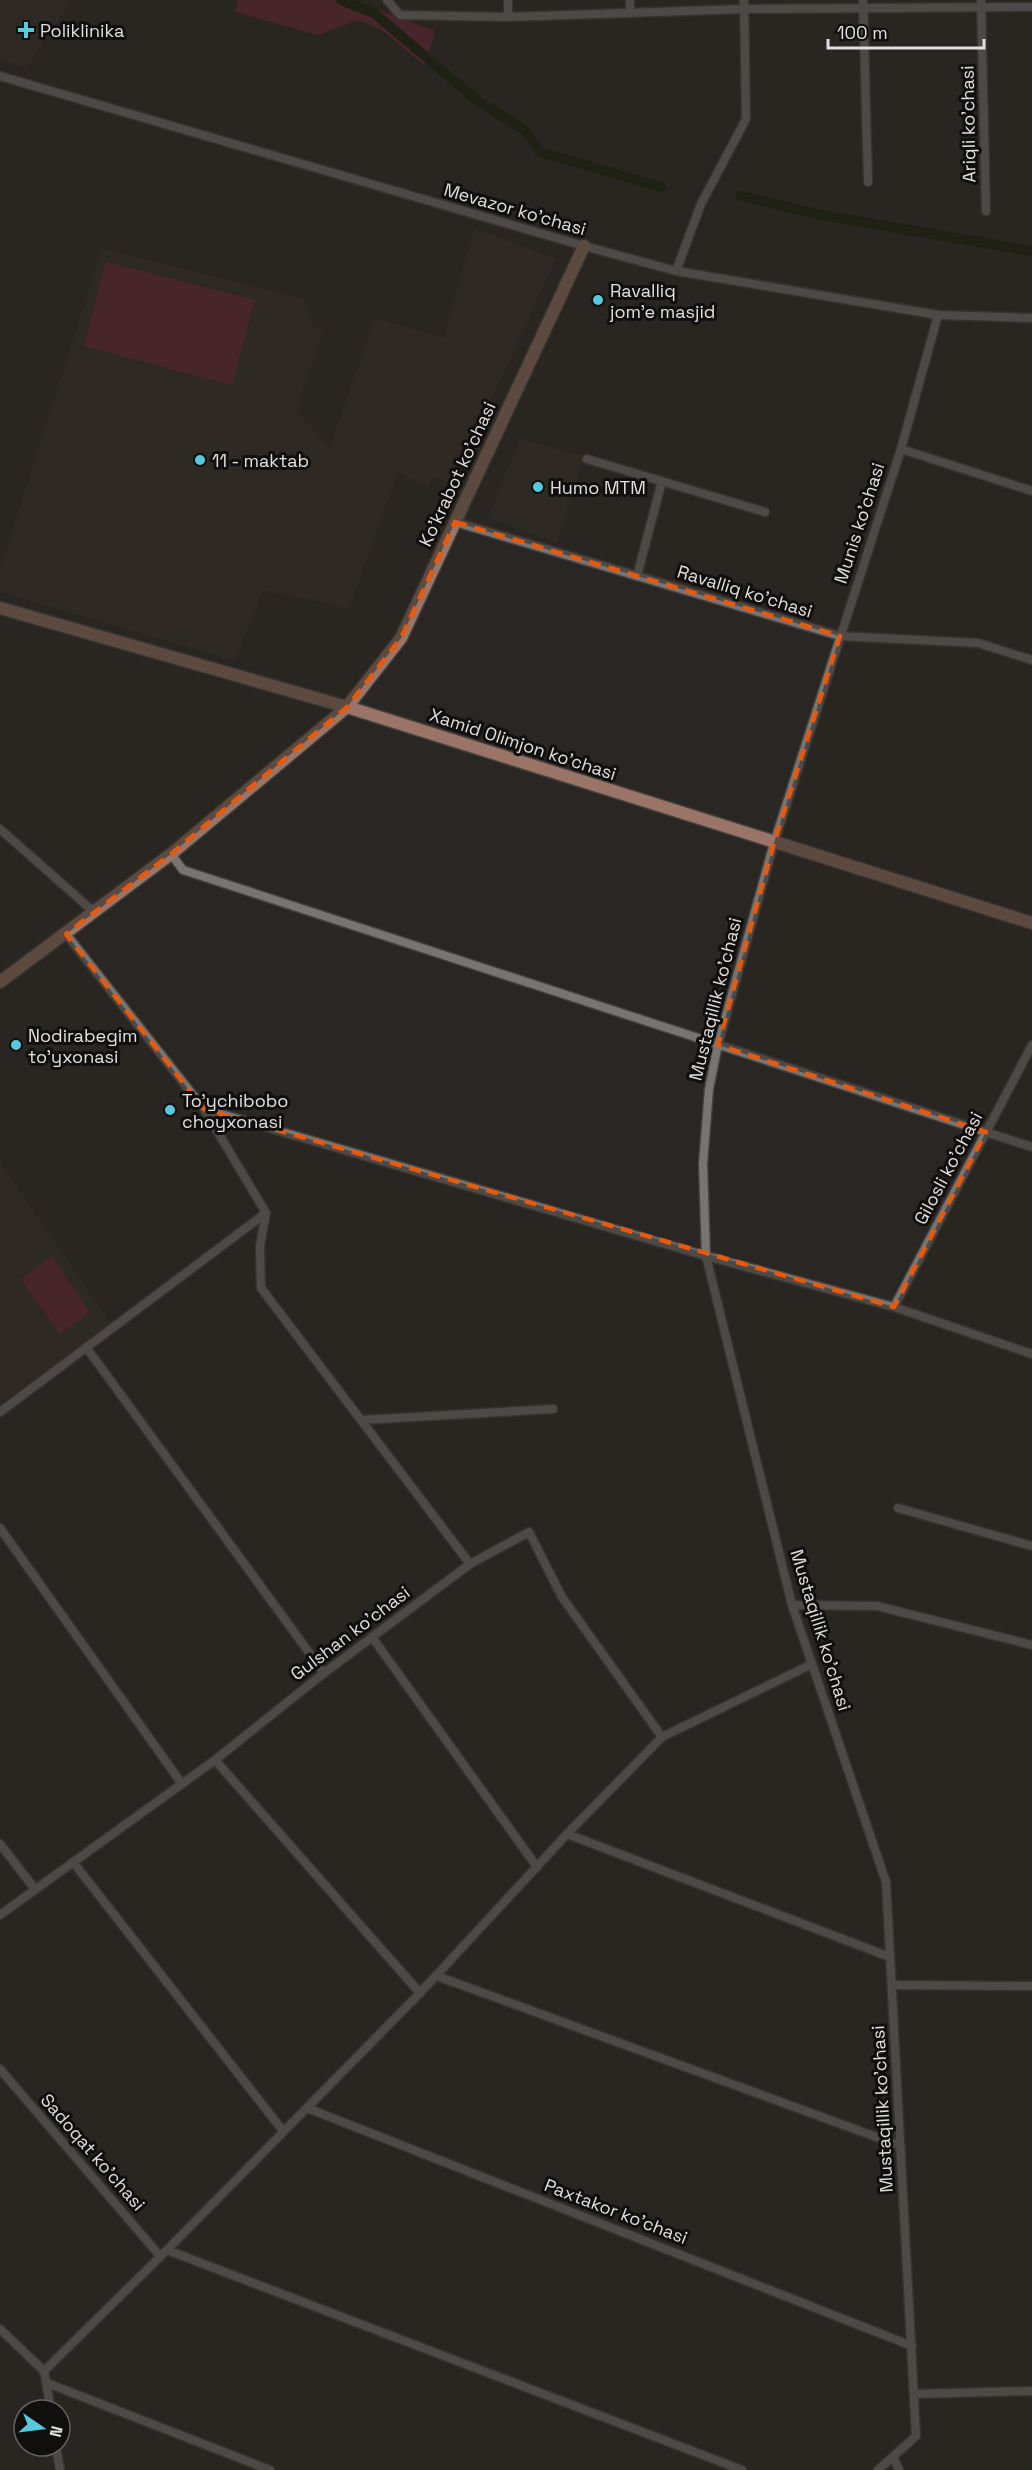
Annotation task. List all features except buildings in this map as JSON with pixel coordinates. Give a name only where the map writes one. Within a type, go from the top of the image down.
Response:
[{"type":"main road","name":"Ko'krabot ko'chasi","points":[[0,982],[171,854],[347,707],[401,638],[584,246]]},
{"type":"main road","name":"Xamid Olimjon ko'chasi","points":[[0,609],[347,707],[1032,923]]},
{"type":"street","points":[[387,0],[400,15],[508,17],[630,13],[744,4],[982,4],[1032,7]]},
{"type":"street","points":[[508,0],[508,17]]},
{"type":"street","points":[[630,0],[630,13]]},
{"type":"street","points":[[676,271],[701,204],[746,119],[744,4]]},
{"type":"street","points":[[863,4],[868,182]]},
{"type":"street","name":"Ariqli ko'chasi","points":[[982,4],[986,211]]},
{"type":"street","name":"Mevazor ko'chasi","points":[[0,76],[676,271],[938,315],[1032,318]]},
{"type":"street","name":"Munis ko'chasi","points":[[774,843],[901,449],[938,315]]},
{"type":"street","points":[[901,449],[1032,491]]},
{"type":"street","points":[[587,459],[765,512]]},
{"type":"street","points":[[637,576],[662,482]]},
{"type":"street","name":"Ravalliq ko'chasi","points":[[455,522],[840,636],[978,643],[1032,660]]},
{"type":"street","points":[[0,829],[94,912]]},
{"type":"street","name":"Mustaqillik ko'chasi","points":[[774,843],[718,1045],[709,1089],[703,1164],[706,1256],[792,1605],[886,1882],[916,2436],[893,2457]]},
{"type":"street","points":[[171,854],[183,870],[1032,1147]]},
{"type":"street","points":[[66,934],[204,1109],[266,1213],[260,1246],[261,1288],[470,1564]]},
{"type":"street","name":"Gilosli ko'chasi","points":[[894,1307],[1032,1045]]},
{"type":"street","points":[[204,1109],[706,1256],[894,1307],[1032,1354]]},
{"type":"street","points":[[0,1412],[266,1213]]},
{"type":"street","points":[[86,1347],[324,1673]]},
{"type":"street","points":[[361,1420],[554,1409]]},
{"type":"street","points":[[898,1508],[1032,1546]]},
{"type":"street","points":[[0,1528],[182,1784]]},
{"type":"street","name":"Gulshan ko'chasi","points":[[0,1915],[215,1760],[324,1673],[470,1564],[529,1532],[562,1597],[662,1737]]},
{"type":"street","points":[[792,1605],[877,1606],[1032,1645]]},
{"type":"street","points":[[372,1637],[537,1867]]},
{"type":"street","points":[[44,2371],[164,2253],[420,1993],[567,1834],[662,1737],[812,1664]]},
{"type":"street","points":[[215,1760],[420,1993]]},
{"type":"street","points":[[567,1834],[890,1957]]},
{"type":"street","points":[[0,1844],[35,1889]]},
{"type":"street","points":[[73,1862],[284,2131]]},
{"type":"street","points":[[436,1976],[901,2146]]},
{"type":"street","points":[[892,1985],[1032,1986]]},
{"type":"street","name":"Sadoqat ko'chasi","points":[[0,2069],[164,2253]]},
{"type":"street","name":"Paxtakor ko'chasi","points":[[307,2108],[912,2346]]},
{"type":"street","points":[[164,2253],[741,2470]]},
{"type":"street","points":[[0,2329],[44,2371],[49,2398]]},
{"type":"street","points":[[47,2383],[270,2470]]},
{"type":"street","points":[[914,2394],[1032,2391]]},
{"type":"street","points":[[878,2470],[893,2457],[899,2470]]},
{"type":"highlighted area","points":[[455,522],[840,636],[774,843],[718,1045],[986,1132],[894,1307],[204,1109],[66,934],[171,854],[347,707],[401,638]]},
{"type":"shaded area","name":"Poliklinika","points":[[0,0],[72,0],[26,68],[0,59]]},
{"type":"shaded area","points":[[238,0],[352,0],[435,31],[425,66],[381,29],[357,20],[318,35],[235,12]]},
{"type":"shaded area","name":"11 - maktab","points":[[475,228],[556,259],[452,485],[435,476],[427,486],[398,472],[349,608],[263,590],[235,661],[0,592],[0,570],[102,249],[304,299],[314,327],[323,330],[296,412],[330,448],[375,318],[444,338]]},
{"type":"shaded area","points":[[106,262],[255,300],[232,385],[84,346]]},
{"type":"shaded area","name":"Humo MTM","points":[[520,439],[584,456],[557,543],[488,518]]},
{"type":"shaded area","points":[[0,1162],[110,1323],[0,1404]]},
{"type":"shaded area","points":[[52,1257],[90,1313],[60,1334],[21,1279]]},
{"type":"waterway","points":[[341,0],[374,13],[479,102],[525,130],[540,152],[661,187]]},
{"type":"waterway","points":[[741,196],[821,215],[1032,251]]},
{"type":"place","name":"Poliklinika","points":[[26,30]]},
{"type":"place","name":"Ravalliq jom'e masjid","points":[[598,300]]},
{"type":"place","name":"11 - maktab","points":[[200,460]]},
{"type":"place","name":"Humo MTM","points":[[538,487]]},
{"type":"place","name":"Nodirabegim to'yxonasi","points":[[16,1045]]},
{"type":"place","name":"To'ychibobo choyxonasi","points":[[170,1110]]}]
